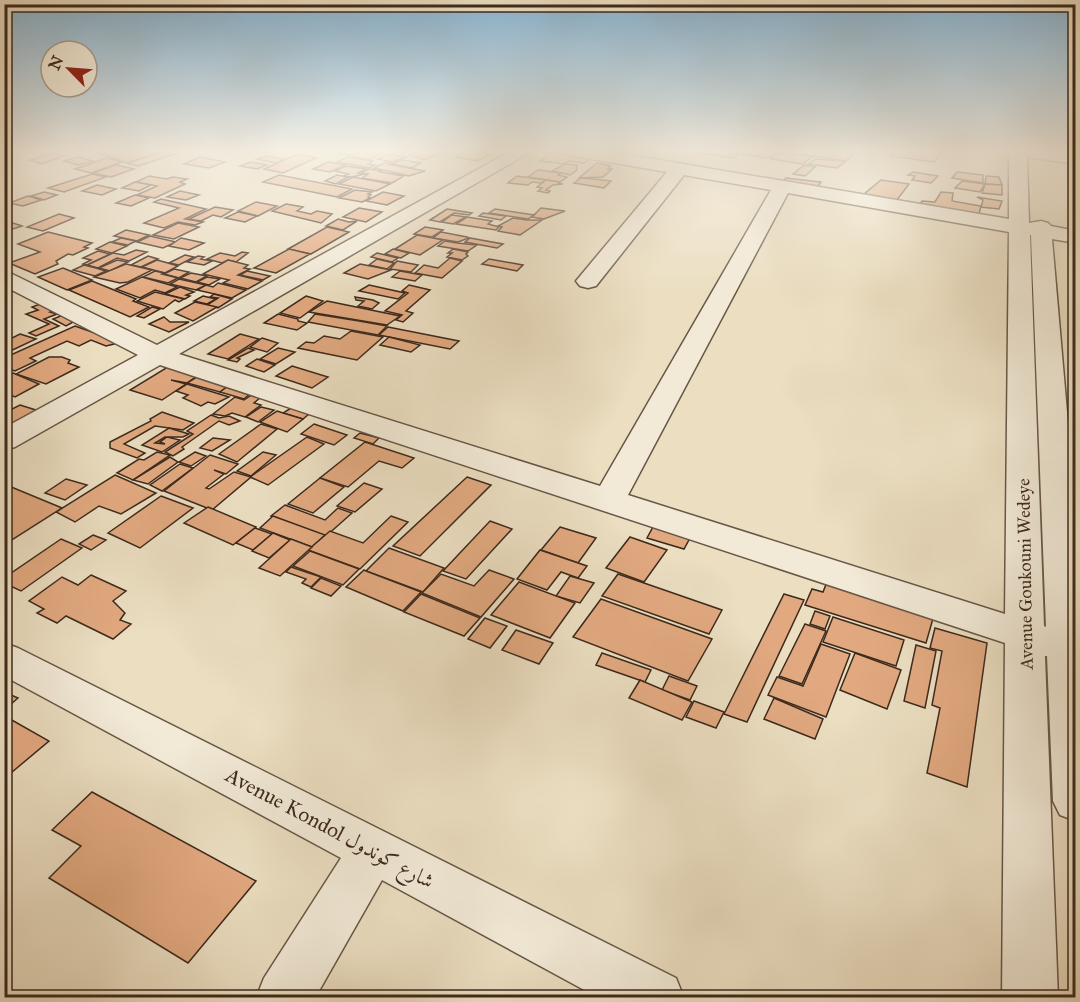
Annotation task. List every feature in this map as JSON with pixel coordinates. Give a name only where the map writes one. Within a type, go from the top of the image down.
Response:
[{"type":"street","points":[[4,441],[443,197]]},
{"type":"street","points":[[588,280],[657,197]]},
{"type":"street","points":[[609,500],[777,197]]},
{"type":"street","points":[[840,197],[1076,237]]},
{"type":"street","name":"Avenue Goukouni Wedeye","points":[[1029,197],[1071,650],[1076,801]]},
{"type":"street","name":"Avenue Goukouni Wedeye","points":[[1030,998],[1026,635],[1031,229]]},
{"type":"street","points":[[4,278],[159,356],[1071,650]]},
{"type":"street","name":"Avenue Kondol شارع كوندول","points":[[4,658],[656,998]]},
{"type":"street","points":[[284,998],[372,851]]},
{"type":"building","points":[[26,197],[41,200],[23,206],[9,203]]},
{"type":"building","points":[[33,197],[52,197],[44,200]]},
{"type":"building","points":[[131,197],[149,198],[131,206],[116,203]]},
{"type":"building","points":[[168,197],[194,197],[186,200]]},
{"type":"building","points":[[368,197],[370,198],[362,202],[339,198]]},
{"type":"building","points":[[374,197],[403,197],[387,205],[366,201]]},
{"type":"building","points":[[879,197],[899,197],[897,200]]},
{"type":"building","points":[[938,197],[953,197],[952,201],[981,206],[979,214],[920,205],[922,201],[935,202]]},
{"type":"building","points":[[977,197],[1002,201],[999,209],[981,207],[983,200]]},
{"type":"building","points":[[161,199],[206,209],[185,219],[203,222],[195,225],[178,222],[164,228],[144,223],[179,208],[154,202]]},
{"type":"building","points":[[256,202],[277,206],[258,216],[238,211]]},
{"type":"building","points":[[286,204],[303,207],[297,211],[332,214],[321,223],[272,211]]},
{"type":"building","points":[[215,207],[233,210],[221,217],[213,215],[201,221],[189,219]]},
{"type":"building","points":[[359,208],[382,212],[366,222],[343,217]]},
{"type":"building","points":[[541,208],[565,211],[544,219],[532,217]]},
{"type":"building","points":[[447,209],[472,213],[469,215],[454,213],[440,222],[430,220]]},
{"type":"building","points":[[495,209],[534,215],[528,219],[489,213]]},
{"type":"building","points":[[238,212],[257,216],[245,222],[225,218]]},
{"type":"building","points":[[483,213],[506,216],[501,220],[479,216]]},
{"type":"building","points":[[59,214],[74,218],[43,231],[27,227]]},
{"type":"building","points":[[452,215],[466,217],[453,224],[442,222]]},
{"type":"building","points":[[467,217],[492,221],[488,224],[499,227],[496,230],[456,224]]},
{"type":"building","points":[[513,218],[542,220],[520,235],[498,231],[502,227],[498,226]]},
{"type":"building","points":[[338,219],[349,222],[357,221],[343,230],[326,226]]},
{"type":"building","points":[[4,220],[22,226],[4,232]]},
{"type":"building","points":[[178,223],[199,227],[174,239],[153,235]]},
{"type":"building","points":[[327,227],[349,232],[311,254],[288,249]]},
{"type":"building","points":[[425,227],[443,230],[432,237],[414,234]]},
{"type":"building","points":[[126,230],[149,235],[137,241],[114,236]]},
{"type":"building","points":[[48,232],[92,243],[84,247],[88,248],[73,255],[68,254],[56,261],[58,264],[35,274],[9,263],[40,252],[18,244]]},
{"type":"building","points":[[441,232],[469,238],[458,242],[433,238]]},
{"type":"building","points":[[417,235],[443,240],[420,255],[395,249]]},
{"type":"building","points":[[150,236],[176,242],[163,248],[137,242]]},
{"type":"building","points":[[121,238],[136,241],[128,245],[112,242]]},
{"type":"building","points":[[181,238],[204,243],[189,250],[169,246]]},
{"type":"building","points":[[470,238],[503,244],[497,248],[465,242]]},
{"type":"building","points":[[445,241],[477,245],[468,251],[438,246]]},
{"type":"building","points":[[110,242],[127,246],[112,253],[96,249]]},
{"type":"building","points":[[289,249],[310,254],[276,273],[254,268]]},
{"type":"building","points":[[393,249],[409,253],[401,258],[385,254]]},
{"type":"building","points":[[453,249],[468,252],[466,254],[468,256],[462,260],[447,257]]},
{"type":"building","points":[[136,250],[147,252],[129,261],[117,258],[98,268],[87,265],[113,253],[124,255]]},
{"type":"building","points":[[98,251],[110,254],[87,265],[83,264],[91,260],[83,258]]},
{"type":"building","points":[[242,252],[248,253],[236,262],[228,260],[222,263],[207,259],[220,253],[235,256]]},
{"type":"building","points":[[377,253],[398,258],[392,262],[371,257]]},
{"type":"building","points":[[185,255],[194,257],[179,265],[169,263]]},
{"type":"building","points":[[148,256],[158,259],[141,267],[131,265]]},
{"type":"building","points":[[198,256],[204,257],[201,259],[212,261],[204,265],[187,262]]},
{"type":"building","points":[[450,258],[462,261],[442,278],[415,273],[424,265],[438,268]]},
{"type":"building","points":[[377,259],[394,263],[387,269],[369,265]]},
{"type":"building","points":[[489,259],[523,265],[517,271],[482,264]]},
{"type":"building","points":[[117,260],[128,262],[110,271],[99,268]]},
{"type":"building","points":[[157,260],[178,266],[165,273],[142,267]]},
{"type":"building","points":[[228,260],[248,265],[244,268],[250,269],[238,275],[262,281],[248,289],[223,283],[229,280],[203,274]]},
{"type":"building","points":[[397,261],[418,265],[411,272],[390,269]]},
{"type":"building","points":[[126,264],[152,270],[128,282],[120,283],[94,277]]},
{"type":"building","points":[[360,264],[391,270],[368,279],[344,273]]},
{"type":"building","points":[[84,265],[106,271],[95,276],[73,270]]},
{"type":"building","points":[[63,268],[92,280],[67,290],[38,277]]},
{"type":"building","points":[[174,269],[189,272],[179,278],[164,274]]},
{"type":"building","points":[[155,271],[178,278],[168,283],[143,277]]},
{"type":"building","points":[[247,271],[270,276],[263,280],[240,275]]},
{"type":"building","points":[[400,271],[422,275],[415,281],[392,277]]},
{"type":"building","points":[[191,273],[207,276],[196,282],[180,278]]},
{"type":"building","points":[[142,277],[177,287],[165,293],[155,290],[140,298],[116,289]]},
{"type":"building","points":[[207,277],[220,279],[209,285],[197,282]]},
{"type":"building","points":[[179,279],[206,285],[196,290],[170,284]]},
{"type":"building","points":[[92,281],[136,299],[133,301],[149,307],[130,317],[69,290]]},
{"type":"building","points":[[218,283],[246,290],[232,298],[197,290],[206,285],[213,287]]},
{"type":"building","points":[[369,285],[405,293],[398,299],[359,291]]},
{"type":"building","points":[[409,285],[430,290],[406,311],[413,313],[403,322],[396,320],[402,315],[385,311],[408,293],[402,291]]},
{"type":"building","points":[[180,287],[194,292],[186,295],[190,296],[185,299],[165,294]]},
{"type":"building","points":[[155,292],[184,299],[179,302],[175,300],[163,309],[137,301]]},
{"type":"building","points":[[214,294],[232,299],[218,308],[207,305],[218,298],[210,297]]},
{"type":"building","points":[[203,296],[216,299],[207,304],[194,301]]},
{"type":"building","points":[[306,296],[323,301],[300,318],[280,313]]},
{"type":"building","points":[[355,297],[379,303],[372,309],[358,306],[364,301],[356,300]]},
{"type":"building","points":[[327,301],[400,316],[387,325],[309,312]]},
{"type":"building","points":[[45,302],[54,310],[50,312],[57,314],[44,319],[59,326],[36,336],[29,333],[49,324],[26,314],[38,310],[32,307]]},
{"type":"building","points":[[195,302],[217,307],[193,321],[175,313]]},
{"type":"building","points":[[152,307],[160,309],[144,318],[137,316]]},
{"type":"building","points":[[278,314],[307,323],[297,330],[264,323]]},
{"type":"building","points":[[315,314],[387,326],[378,335],[308,322]]},
{"type":"building","points":[[63,315],[75,321],[66,326],[53,319]]},
{"type":"building","points":[[164,317],[170,322],[189,322],[169,332],[149,324]]},
{"type":"building","points":[[75,326],[106,337],[118,336],[114,344],[106,346],[91,340],[79,346],[67,341],[30,358],[36,361],[15,371],[4,367],[4,358]]},
{"type":"building","points":[[388,327],[459,341],[450,349],[379,335]]},
{"type":"building","points":[[351,331],[383,337],[357,360],[298,348],[306,342],[314,343],[324,336],[340,339]]},
{"type":"building","points":[[20,334],[36,339],[4,354],[4,342]]},
{"type":"building","points":[[240,334],[259,339],[228,359],[208,354]]},
{"type":"building","points":[[389,337],[420,345],[411,352],[380,345]]},
{"type":"building","points":[[262,338],[278,343],[267,352],[250,347]]},
{"type":"building","points":[[248,348],[254,350],[237,358],[240,359],[237,362],[228,360]]},
{"type":"building","points":[[278,348],[295,352],[276,364],[260,359]]},
{"type":"building","points":[[49,357],[62,357],[70,360],[68,363],[79,367],[46,384],[16,374]]},
{"type":"building","points":[[257,359],[275,365],[264,372],[246,366]]},
{"type":"building","points":[[171,365],[200,374],[187,383],[171,380],[186,384],[162,400],[130,390]]},
{"type":"building","points":[[292,366],[328,377],[312,388],[276,376]]},
{"type":"building","points":[[13,373],[39,384],[15,397],[4,392],[4,377]]},
{"type":"building","points":[[200,375],[231,384],[220,392],[187,383]]},
{"type":"building","points":[[187,384],[229,397],[215,404],[208,402],[201,406],[183,398],[188,395],[176,391]]},
{"type":"building","points":[[231,384],[254,390],[244,399],[220,392]]},
{"type":"building","points":[[253,394],[261,397],[254,403],[261,405],[245,417],[232,413],[225,416],[213,414],[235,397],[244,400]]},
{"type":"building","points":[[20,405],[39,411],[4,430],[4,413]]},
{"type":"building","points":[[261,407],[274,410],[258,422],[246,417]]},
{"type":"building","points":[[291,408],[309,414],[303,419],[283,413]]},
{"type":"building","points":[[277,411],[303,419],[287,432],[260,422]]},
{"type":"building","points":[[162,412],[194,423],[183,430],[155,426],[124,444],[145,453],[137,458],[110,448],[110,442],[151,421],[150,419]]},
{"type":"building","points":[[211,415],[219,418],[229,416],[240,421],[229,425],[219,421],[173,456],[165,452],[193,434],[187,431]]},
{"type":"building","points":[[261,424],[277,429],[237,462],[219,454]]},
{"type":"building","points":[[314,424],[347,435],[334,445],[301,434]]},
{"type":"building","points":[[169,428],[189,434],[183,437],[167,437],[180,440],[162,452],[142,445]]},
{"type":"building","points":[[360,433],[379,438],[373,444],[354,438]]},
{"type":"building","points":[[307,437],[324,444],[268,485],[250,477]]},
{"type":"building","points":[[213,438],[230,440],[212,451],[200,448]]},
{"type":"building","points":[[365,442],[414,458],[402,468],[379,461],[348,487],[320,478]]},
{"type":"building","points":[[157,452],[170,455],[133,480],[117,473],[139,459],[144,460]]},
{"type":"building","points":[[195,452],[206,456],[191,466],[179,462]]},
{"type":"building","points":[[263,452],[276,455],[251,476],[237,471]]},
{"type":"building","points":[[210,455],[238,464],[226,474],[214,470],[224,474],[206,488],[209,489],[234,472],[251,477],[212,510],[164,491]]},
{"type":"building","points":[[170,457],[178,462],[148,484],[133,480]]},
{"type":"building","points":[[180,464],[193,468],[162,491],[150,485]]},
{"type":"building","points":[[115,475],[156,493],[121,514],[99,506],[75,522],[56,512]]},
{"type":"building","points":[[467,477],[491,485],[420,556],[393,546]]},
{"type":"building","points":[[320,478],[344,487],[313,513],[288,504]]},
{"type":"building","points":[[66,479],[87,485],[65,500],[45,493]]},
{"type":"building","points":[[364,483],[382,489],[355,512],[337,506]]},
{"type":"building","points":[[4,484],[62,508],[4,545]]},
{"type":"building","points":[[161,496],[193,508],[140,548],[108,533]]},
{"type":"building","points":[[285,505],[325,520],[338,508],[352,513],[325,537],[271,516]]},
{"type":"building","points":[[208,507],[256,527],[233,545],[184,523]]},
{"type":"building","points":[[273,516],[325,535],[312,547],[260,528]]},
{"type":"building","points":[[391,516],[408,522],[360,569],[308,550],[330,531],[363,543]]},
{"type":"building","points":[[490,521],[512,529],[466,579],[443,571]]},
{"type":"building","points":[[560,527],[596,538],[578,563],[541,550]]},
{"type":"building","points":[[653,527],[690,538],[684,549],[647,538]]},
{"type":"building","points":[[255,528],[272,534],[253,550],[236,543]]},
{"type":"building","points":[[273,533],[290,540],[269,558],[252,551]]},
{"type":"building","points":[[93,535],[106,540],[91,550],[79,544]]},
{"type":"building","points":[[630,537],[667,550],[644,582],[606,568]]},
{"type":"building","points":[[61,539],[82,548],[21,591],[4,583],[4,578]]},
{"type":"building","points":[[291,539],[312,547],[280,576],[259,568]]},
{"type":"building","points":[[389,548],[444,568],[423,592],[366,571]]},
{"type":"building","points":[[540,550],[587,566],[578,578],[561,572],[547,590],[517,579]]},
{"type":"building","points":[[310,551],[359,569],[343,585],[293,566]]},
{"type":"building","points":[[291,567],[321,577],[311,587],[302,583],[306,579],[286,572]]},
{"type":"building","points":[[364,570],[421,592],[403,611],[346,587]]},
{"type":"building","points":[[489,570],[514,579],[481,617],[422,593],[441,574],[474,586]]},
{"type":"building","points":[[618,574],[722,610],[709,634],[602,596]]},
{"type":"building","points":[[91,575],[126,591],[113,601],[125,613],[120,620],[131,624],[113,639],[66,616],[57,623],[37,613],[44,609],[29,601],[62,577],[78,585]]},
{"type":"building","points":[[570,576],[594,583],[580,603],[556,596]]},
{"type":"building","points":[[321,578],[341,586],[331,596],[311,588]]},
{"type":"building","points":[[519,582],[575,603],[550,638],[491,615]]},
{"type":"building","points":[[827,582],[934,615],[926,643],[805,605],[812,589],[823,592]]},
{"type":"building","points":[[421,594],[480,618],[464,636],[404,612]]},
{"type":"building","points":[[784,594],[804,600],[747,722],[724,714]]},
{"type":"building","points":[[601,599],[712,639],[688,681],[573,637]]},
{"type":"building","points":[[815,611],[830,616],[825,629],[810,624]]},
{"type":"building","points":[[833,617],[904,640],[896,666],[823,642]]},
{"type":"building","points":[[485,618],[507,626],[490,648],[468,639]]},
{"type":"building","points":[[805,624],[826,631],[802,684],[779,676]]},
{"type":"building","points":[[935,628],[987,643],[967,787],[927,773],[940,708],[932,705],[942,651],[930,648]]},
{"type":"building","points":[[516,630],[553,643],[539,664],[502,650]]},
{"type":"building","points":[[821,644],[850,654],[826,717],[768,695],[777,677],[803,686]]},
{"type":"building","points":[[916,645],[936,651],[925,708],[904,701]]},
{"type":"building","points":[[602,653],[651,670],[645,682],[596,665]]},
{"type":"building","points":[[855,653],[901,670],[887,709],[840,690]]},
{"type":"building","points":[[669,676],[697,686],[690,700],[662,690]]},
{"type":"building","points":[[640,680],[692,702],[682,720],[629,698]]},
{"type":"building","points":[[4,692],[18,698],[4,710]]},
{"type":"building","points":[[774,698],[823,719],[815,739],[764,719]]},
{"type":"building","points":[[694,701],[724,712],[716,728],[686,717]]},
{"type":"building","points":[[10,719],[49,741],[5,778],[4,723]]},
{"type":"building","points":[[92,792],[256,881],[188,963],[49,878],[81,846],[52,830]]}]
